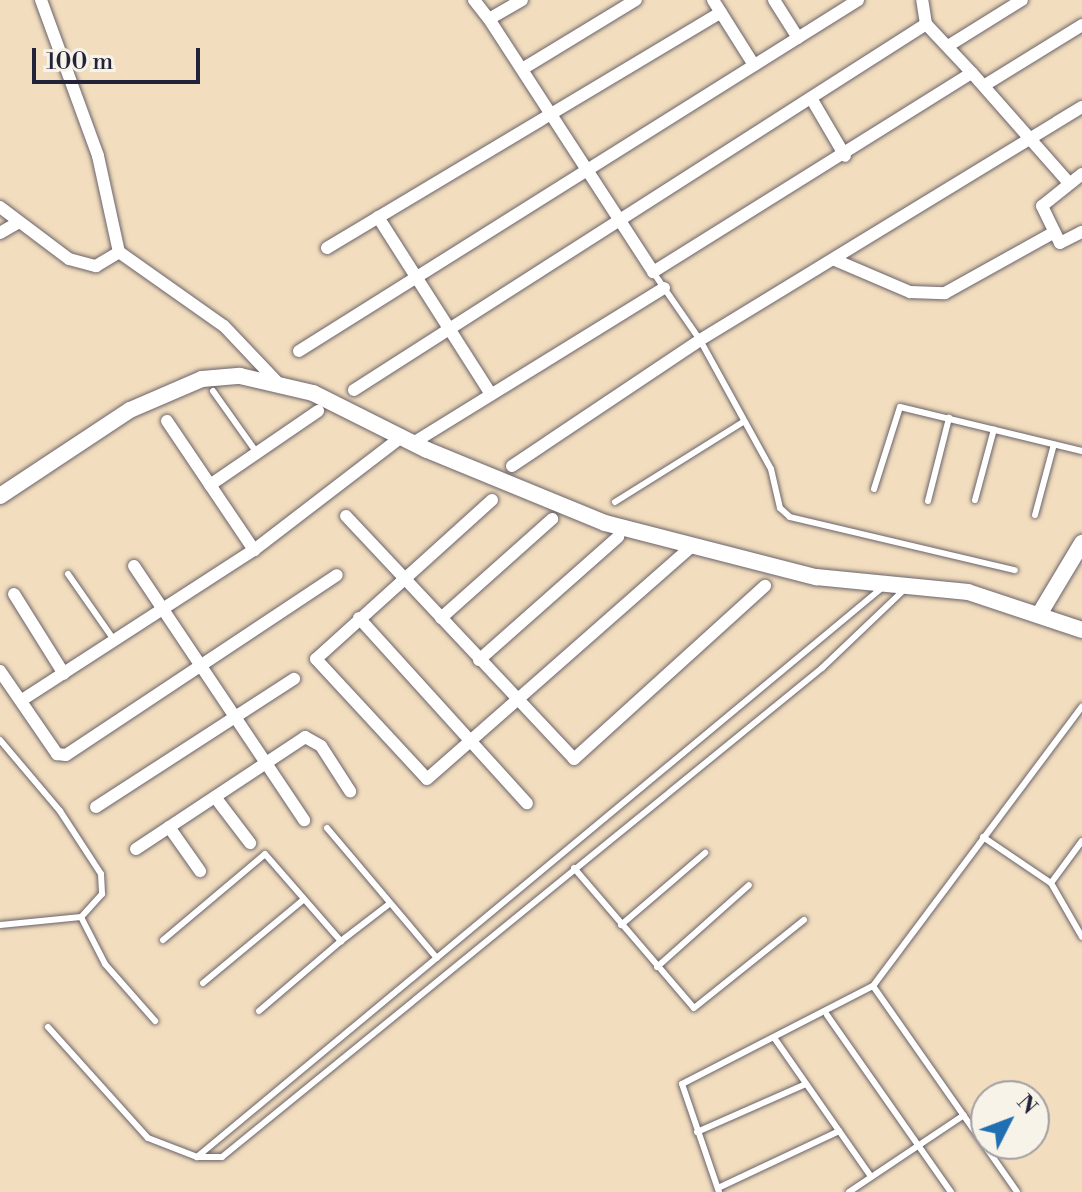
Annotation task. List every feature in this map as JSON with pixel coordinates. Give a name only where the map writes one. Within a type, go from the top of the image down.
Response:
[{"type":"street","points":[[41,0],[98,156],[119,252],[224,326],[276,381],[605,523],[829,580],[914,582],[1040,613],[1082,630]]},
{"type":"street","points":[[474,0],[524,68],[653,272],[845,156],[972,73]]},
{"type":"street","points":[[489,19],[522,0]]},
{"type":"street","points":[[524,68],[636,0]]},
{"type":"street","points":[[713,0],[754,65]]},
{"type":"street","points":[[774,0],[798,38]]},
{"type":"street","points":[[922,0],[926,24],[985,85],[1068,182]]},
{"type":"street","points":[[948,46],[1022,0]]},
{"type":"street","points":[[299,351],[798,38],[849,2]]},
{"type":"street","points":[[327,248],[721,12]]},
{"type":"street","points":[[354,390],[926,24]]},
{"type":"street","points":[[985,85],[1082,25]]},
{"type":"street","points":[[811,98],[845,156]]},
{"type":"street","points":[[512,466],[700,340],[1082,107]]},
{"type":"street","points":[[1082,174],[1043,199],[1053,233],[1060,243],[1082,232]]},
{"type":"street","points":[[0,207],[69,259],[96,266],[119,252]]},
{"type":"street","points":[[378,217],[490,393]]},
{"type":"street","points":[[0,233],[19,222]]},
{"type":"street","points":[[835,260],[910,292],[945,293],[1053,233]]},
{"type":"street","points":[[22,700],[254,550],[407,440],[664,288]]},
{"type":"street","points":[[0,496],[130,410],[202,379],[276,381]]},
{"type":"street","points":[[210,485],[318,411]]},
{"type":"street","points":[[167,421],[254,550]]},
{"type":"street","points":[[492,500],[316,659],[427,779],[474,745],[693,545]]},
{"type":"street","points":[[346,516],[574,759],[765,586]]},
{"type":"street","points":[[441,618],[552,519]]},
{"type":"street","points":[[479,660],[618,537]]},
{"type":"street","points":[[1040,613],[1082,543]]},
{"type":"street","points":[[134,566],[304,820]]},
{"type":"street","points":[[0,671],[57,754],[66,755],[200,663],[337,575]]},
{"type":"street","points":[[14,594],[64,674]]},
{"type":"street","points":[[359,618],[527,803]]},
{"type":"street","points":[[96,807],[294,679]]},
{"type":"street","points":[[136,849],[265,764],[313,737],[350,791]]},
{"type":"street","points":[[215,797],[250,843]]},
{"type":"street","points":[[169,827],[200,871]]},
{"type":"lane","points":[[653,272],[700,340],[771,469],[780,508],[790,517],[1015,570]]},
{"type":"lane","points":[[213,391],[257,453]]},
{"type":"lane","points":[[874,489],[894,409],[949,418],[1082,451]]},
{"type":"lane","points":[[928,501],[949,418]]},
{"type":"lane","points":[[615,502],[743,422]]},
{"type":"lane","points":[[975,500],[994,429]]},
{"type":"lane","points":[[1035,515],[1054,444]]},
{"type":"lane","points":[[68,574],[114,641]]},
{"type":"lane","points":[[48,1027],[148,1138],[197,1157],[222,1157],[822,668],[914,582]]},
{"type":"lane","points":[[197,1157],[888,583]]},
{"type":"lane","points":[[839,1131],[718,1190],[682,1084],[827,1015],[873,986],[1082,707]]},
{"type":"lane","points":[[0,740],[60,811],[101,874],[102,894],[81,917],[0,925]]},
{"type":"lane","points":[[327,828],[437,958]]},
{"type":"lane","points":[[983,837],[1051,883],[1082,937]]},
{"type":"lane","points":[[1051,883],[1082,841]]},
{"type":"lane","points":[[621,925],[705,853]]},
{"type":"lane","points":[[163,940],[265,854],[341,941]]},
{"type":"lane","points":[[574,868],[657,967],[701,1008],[804,920]]},
{"type":"lane","points":[[657,967],[749,885]]},
{"type":"lane","points":[[203,983],[304,899]]},
{"type":"lane","points":[[259,1011],[389,904]]},
{"type":"lane","points":[[81,917],[105,964],[155,1021]]},
{"type":"lane","points":[[873,986],[1017,1192]]},
{"type":"lane","points":[[827,1015],[951,1192]]},
{"type":"lane","points":[[775,1039],[870,1175]]},
{"type":"lane","points":[[697,1132],[806,1084]]},
{"type":"lane","points":[[849,1192],[870,1175],[964,1115]]}]
